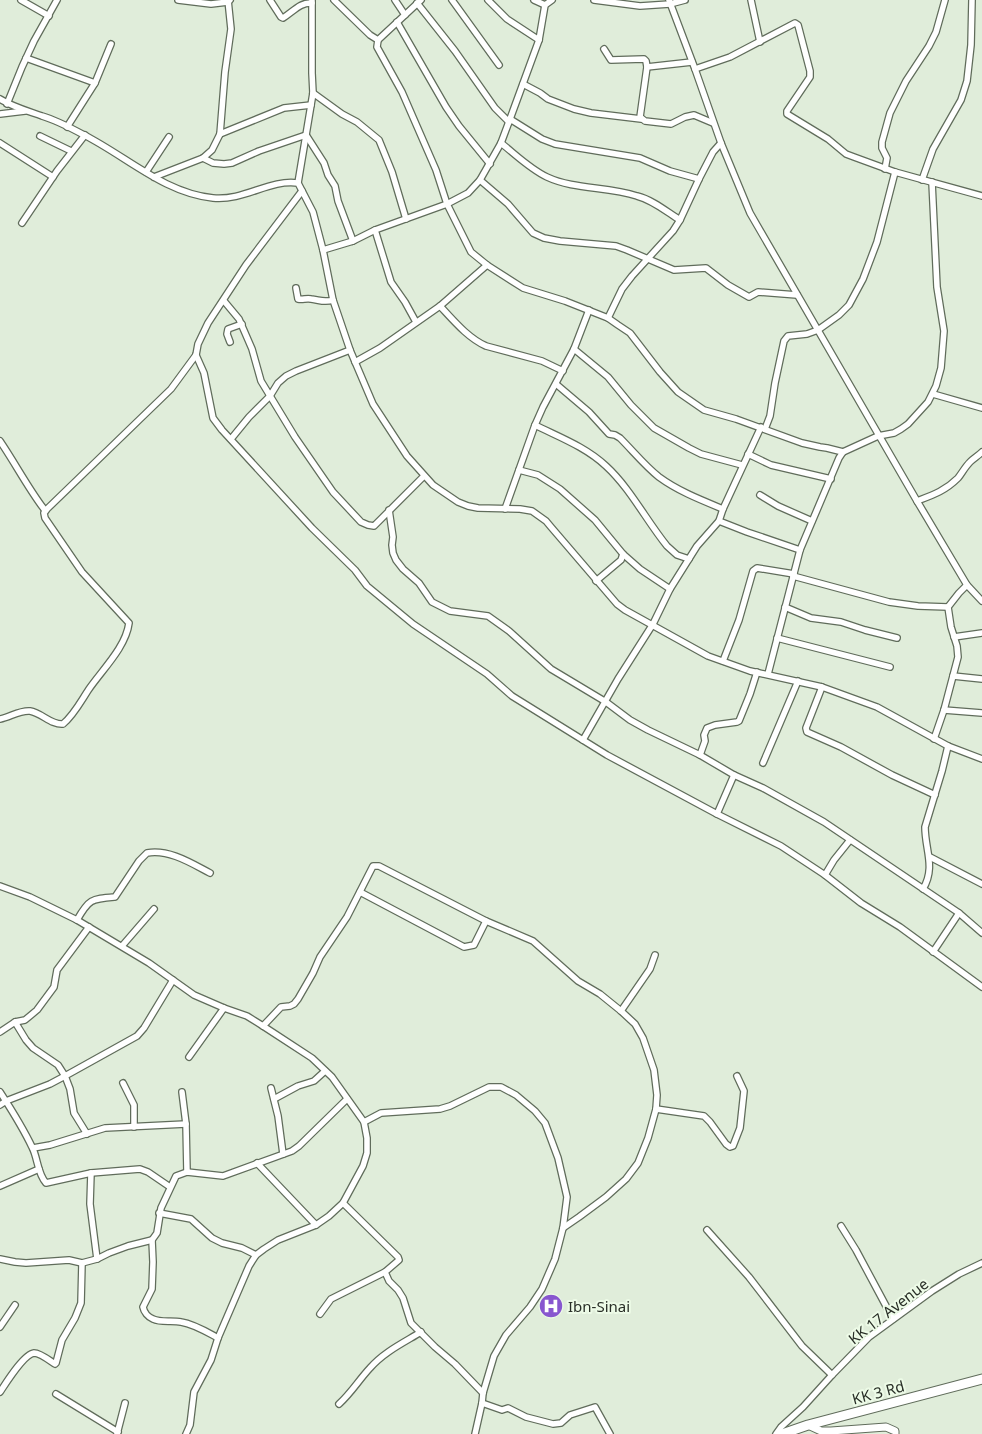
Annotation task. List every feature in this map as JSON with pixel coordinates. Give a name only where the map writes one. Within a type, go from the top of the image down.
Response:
[{"type":"highway","name":"KK 3 Rd","points":[[783,1434],[808,1425],[982,1379]]},
{"type":"main road","points":[[808,1425],[821,1431],[886,1427],[895,1431],[895,1434]]},
{"type":"street","points":[[21,0],[49,16]]},
{"type":"street","points":[[7,104],[26,58],[57,0]]},
{"type":"street","points":[[154,177],[203,158],[212,150],[220,134],[225,72],[232,29],[229,1],[211,4],[178,0]]},
{"type":"street","points":[[270,0],[283,18],[303,4],[312,2],[313,93],[298,183],[313,212],[333,300],[350,350],[373,404],[407,456],[424,476],[448,496],[468,506],[520,509],[532,511],[540,516],[617,604],[708,656],[757,672],[822,687],[877,707],[948,746],[982,759]]},
{"type":"street","points":[[334,0],[370,35],[378,40]]},
{"type":"street","points":[[394,0],[405,15]]},
{"type":"street","points":[[452,0],[499,65]]},
{"type":"street","points":[[488,0],[506,19],[539,40]]},
{"type":"street","points":[[534,0],[545,5]]},
{"type":"street","points":[[323,250],[353,241],[375,230],[447,204],[468,193],[480,180],[502,142],[539,40],[545,5],[552,0]]},
{"type":"street","points":[[594,0],[640,6],[685,0]]},
{"type":"street","points":[[751,0],[760,42]]},
{"type":"street","points":[[886,169],[886,158],[882,142],[890,113],[906,81],[936,32],[945,0]]},
{"type":"street","points":[[922,180],[933,149],[961,100],[966,81],[971,45],[972,0]]},
{"type":"street","points":[[699,180],[670,171],[640,158],[555,144],[510,121],[495,108],[419,1],[378,40],[377,47],[402,92],[436,170],[447,204],[469,249],[487,265],[524,288],[565,301],[608,318],[630,333],[678,392],[704,410],[763,428],[802,443],[843,452]]},
{"type":"street","points":[[669,2],[721,143],[750,213],[878,436],[967,585],[982,601]]},
{"type":"street","points":[[398,22],[446,107],[490,164]]},
{"type":"street","points":[[695,69],[730,57],[793,23],[797,23],[810,77],[787,111],[787,114],[828,139],[846,154],[895,172],[982,196]]},
{"type":"street","points":[[67,127],[95,83],[111,44]]},
{"type":"street","points":[[604,49],[611,60],[644,59],[646,61],[647,67],[641,119]]},
{"type":"street","points":[[26,58],[95,83]]},
{"type":"street","points":[[647,67],[692,62]]},
{"type":"street","points":[[523,84],[548,99],[591,113],[671,124],[694,115],[713,122]]},
{"type":"street","points":[[313,93],[342,114],[357,122],[379,140],[392,172],[406,219]]},
{"type":"street","points":[[0,99],[7,104],[44,116],[85,135],[154,177],[194,194],[224,199],[241,196],[288,181],[298,183]]},
{"type":"street","points":[[220,134],[284,108],[311,105]]},
{"type":"street","points":[[0,114],[25,111]]},
{"type":"street","points":[[22,223],[71,151],[85,135]]},
{"type":"street","points":[[203,158],[213,163],[224,164],[306,135]]},
{"type":"street","points":[[306,135],[335,186],[338,201],[353,241]]},
{"type":"street","points":[[40,136],[71,151]]},
{"type":"street","points":[[146,172],[169,137]]},
{"type":"street","points":[[502,142],[524,161],[546,176],[568,183],[637,195],[680,220]]},
{"type":"street","points":[[0,143],[53,177]]},
{"type":"street","points":[[608,318],[622,290],[632,276],[674,231],[713,152],[721,143]]},
{"type":"street","points":[[583,740],[653,624],[670,590],[689,559],[702,539],[719,521],[742,466],[770,416],[784,341],[788,336],[807,334],[818,330],[839,315],[849,305],[863,279],[877,242],[895,172]]},
{"type":"street","points":[[480,180],[508,204],[533,233],[538,236],[560,242],[616,246],[678,270],[706,268],[728,285],[749,297],[758,292],[797,295]]},
{"type":"street","points":[[768,674],[800,550],[839,458],[843,452],[878,436],[894,433],[908,424],[933,394],[941,368],[944,331],[937,287],[932,182]]},
{"type":"street","points":[[0,719],[22,711],[29,711],[38,713],[56,723],[63,724],[123,641],[130,623],[82,572],[44,518],[44,513],[171,389],[196,355],[198,344],[208,323],[246,265],[302,191]]},
{"type":"street","points":[[375,230],[394,287],[416,322]]},
{"type":"street","points":[[355,362],[380,348],[440,306],[487,265]]},
{"type":"street","points":[[296,288],[298,299],[300,300],[308,298],[327,302],[333,300]]},
{"type":"street","points":[[224,301],[242,324],[252,349],[261,381],[295,437],[333,492],[361,522],[374,526],[424,476]]},
{"type":"street","points":[[440,306],[478,342],[486,346],[542,361],[563,370]]},
{"type":"street","points":[[506,509],[535,425],[574,349],[589,310]]},
{"type":"street","points":[[230,342],[227,334],[228,329],[242,324]]},
{"type":"street","points":[[574,349],[608,377],[631,405],[654,428],[701,454],[742,466]]},
{"type":"street","points":[[231,439],[249,416],[270,396],[278,383],[286,376],[350,350]]},
{"type":"street","points":[[196,355],[204,374],[213,418],[222,430],[272,486],[355,570],[367,586],[389,606],[412,624],[487,674],[512,696],[607,755],[716,814],[781,846],[826,874],[861,903],[900,927],[982,987]]},
{"type":"street","points":[[556,384],[589,412],[610,434],[620,438],[658,476],[698,499],[723,509]]},
{"type":"street","points":[[933,394],[982,408]]},
{"type":"street","points":[[535,425],[570,442],[605,465],[619,480],[667,546],[677,554],[689,559]]},
{"type":"street","points":[[0,441],[44,509]]},
{"type":"street","points":[[917,501],[938,494],[946,488],[982,452]]},
{"type":"street","points":[[748,454],[771,465],[831,479]]},
{"type":"street","points":[[519,470],[538,475],[560,489],[595,520],[623,554],[640,569],[670,590]]},
{"type":"street","points":[[760,495],[778,506],[812,521]]},
{"type":"street","points":[[389,510],[393,553],[396,560],[419,583],[432,602],[450,611],[488,616],[509,631],[551,669],[606,702],[640,726],[700,755],[824,822],[959,913],[982,933]]},
{"type":"street","points":[[719,521],[800,550]]},
{"type":"street","points":[[596,581],[621,560],[623,554]]},
{"type":"street","points":[[723,661],[739,620],[751,575],[757,568],[793,575],[889,602],[918,606],[948,607]]},
{"type":"street","points":[[934,739],[944,710],[958,651],[951,627],[948,607],[967,585]]},
{"type":"street","points":[[785,607],[811,618],[841,622],[897,638]]},
{"type":"street","points":[[954,638],[982,633]]},
{"type":"street","points":[[777,638],[890,667]]},
{"type":"street","points":[[700,755],[707,728],[739,721],[757,672]]},
{"type":"street","points":[[953,676],[982,679]]},
{"type":"street","points":[[763,763],[798,680]]},
{"type":"street","points":[[822,687],[806,728],[807,732],[841,747],[880,769],[935,795]]},
{"type":"street","points":[[944,710],[982,713]]},
{"type":"street","points":[[923,889],[928,881],[930,857],[925,826],[948,746]]},
{"type":"street","points":[[716,814],[734,775]]},
{"type":"street","points":[[826,874],[834,860],[850,840]]},
{"type":"street","points":[[77,920],[87,904],[102,897],[115,897],[139,861],[148,853],[161,852],[186,860],[210,873]]},
{"type":"street","points":[[930,857],[982,884]]},
{"type":"street","points":[[263,1026],[281,1007],[294,1004],[313,973],[320,957],[342,926],[373,866],[377,865],[431,891],[486,921],[533,941],[578,981],[600,994],[635,1024],[643,1038],[654,1070],[657,1095],[656,1109],[648,1138],[634,1170],[606,1196],[563,1228]]},
{"type":"street","points":[[0,886],[30,897],[77,920],[149,963],[194,994],[247,1016],[263,1026],[312,1058],[326,1071],[364,1122],[367,1152],[363,1166],[343,1203],[330,1216],[316,1225],[278,1240],[256,1255],[242,1280],[211,1360],[194,1392],[190,1425],[186,1434]]},
{"type":"street","points":[[360,892],[464,947],[474,945],[486,921]]},
{"type":"street","points":[[122,946],[154,909]]},
{"type":"street","points":[[933,952],[959,913]]},
{"type":"street","points":[[0,1032],[15,1022],[25,1020],[36,1010],[54,987],[57,970],[89,927]]},
{"type":"street","points":[[621,1011],[650,970],[654,955]]},
{"type":"street","points":[[3,1103],[65,1076],[137,1036],[144,1028],[173,980]]},
{"type":"street","points":[[189,1057],[224,1008]]},
{"type":"street","points":[[15,1022],[33,1048],[58,1065],[65,1076],[70,1090],[74,1113],[87,1134]]},
{"type":"street","points":[[274,1099],[298,1086],[314,1081],[326,1071]]},
{"type":"street","points":[[656,1109],[704,1116],[726,1144],[732,1146],[740,1128],[744,1090],[737,1076]]},
{"type":"street","points":[[123,1083],[134,1105],[134,1127]]},
{"type":"street","points":[[364,1122],[381,1113],[440,1109],[489,1088],[501,1087],[536,1111],[545,1123],[558,1158],[567,1197],[563,1228],[555,1259],[542,1289],[530,1307],[506,1335],[490,1366],[475,1434]]},
{"type":"street","points":[[271,1088],[283,1154]]},
{"type":"street","points":[[0,1092],[3,1103],[32,1148],[46,1183],[91,1174],[140,1169],[148,1172],[170,1187]]},
{"type":"street","points":[[182,1092],[186,1124],[187,1172]]},
{"type":"street","points":[[218,1338],[191,1324],[172,1320],[156,1320],[143,1310],[152,1289],[152,1240],[157,1232],[160,1213],[170,1187],[176,1176],[187,1172],[223,1176],[292,1151],[347,1099]]},
{"type":"street","points":[[32,1148],[50,1145],[105,1128],[186,1124]]},
{"type":"street","points":[[257,1163],[316,1225]]},
{"type":"street","points":[[0,1186],[39,1169]]},
{"type":"street","points":[[91,1174],[90,1204],[97,1259]]},
{"type":"street","points":[[320,1314],[337,1296],[385,1272],[399,1260],[343,1203]]},
{"type":"street","points":[[160,1213],[191,1219],[212,1238],[256,1255]]},
{"type":"street","points":[[841,1226],[893,1319]]},
{"type":"street","points":[[707,1230],[749,1277],[802,1346],[832,1375]]},
{"type":"street","points":[[0,1259],[26,1263],[69,1260],[82,1263],[128,1246],[152,1240]]},
{"type":"street","points":[[0,1392],[23,1360],[31,1354],[36,1353],[56,1363],[62,1340],[75,1318],[81,1303],[82,1263]]},
{"type":"street","name":"KK 17 Avenue","points":[[776,1434],[870,1337],[959,1274],[982,1263]]},
{"type":"street","points":[[385,1272],[389,1281],[403,1298],[411,1323],[483,1393]]},
{"type":"street","points":[[0,1327],[15,1305]]},
{"type":"street","points":[[338,1404],[354,1390],[370,1368],[387,1352],[421,1332]]},
{"type":"street","points":[[56,1394],[117,1433],[125,1403]]},
{"type":"street","points":[[482,1403],[502,1410],[508,1408],[526,1416],[553,1424],[561,1423],[570,1416],[595,1407],[610,1434]]},
{"type":"place","name":"Ibn-Sinai","points":[[551,1306]]}]
